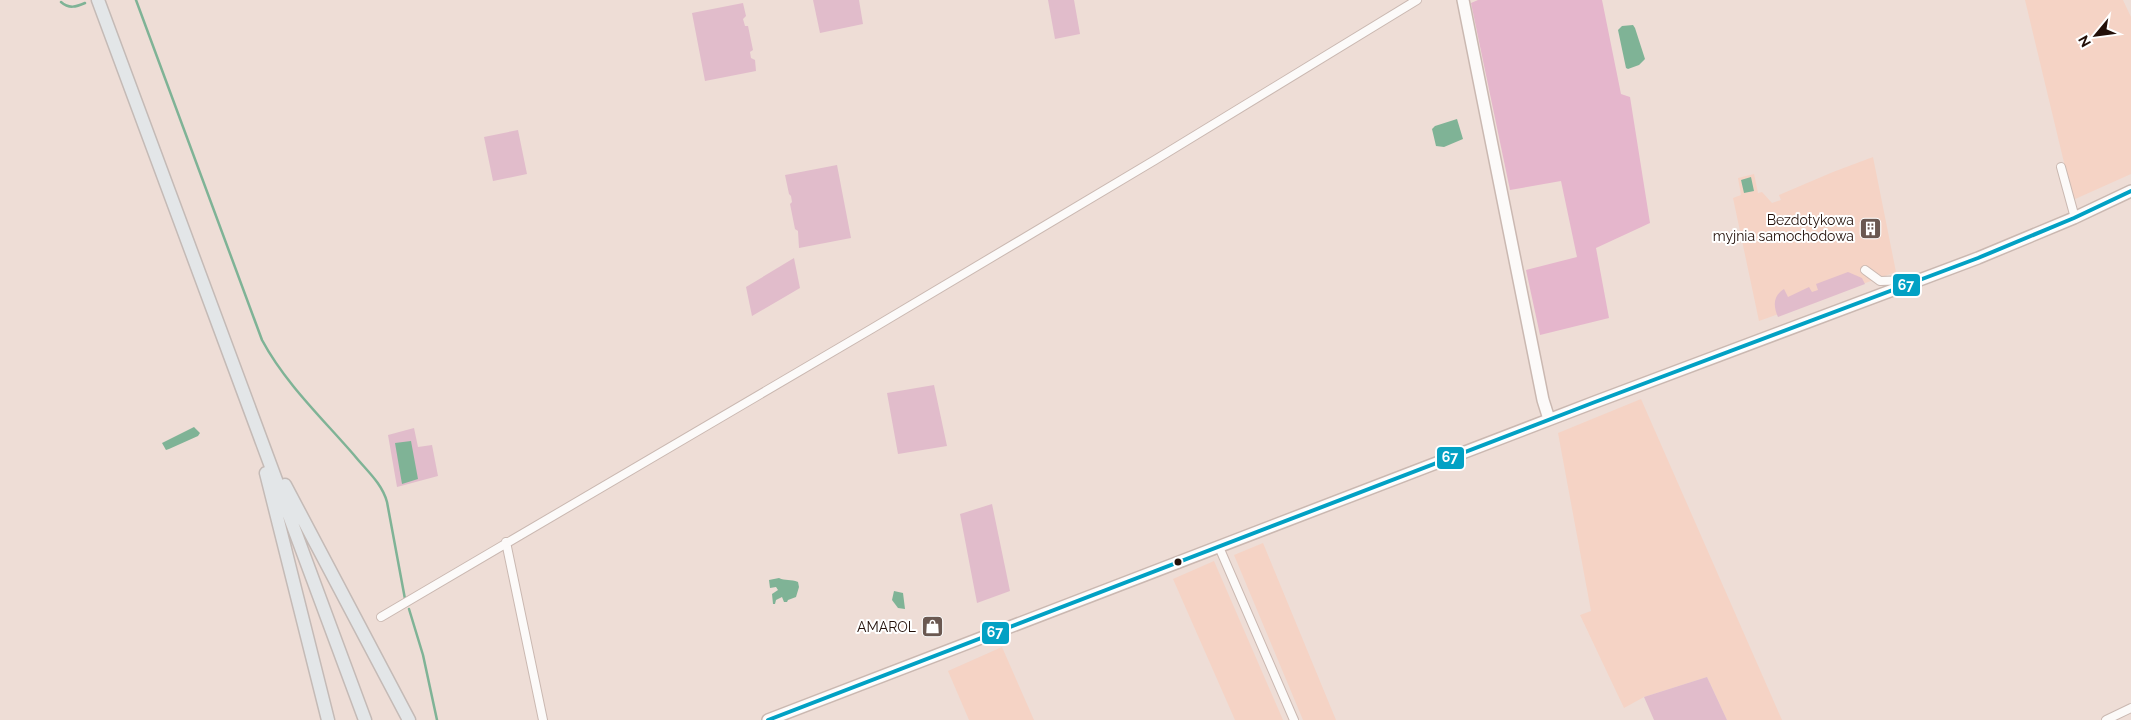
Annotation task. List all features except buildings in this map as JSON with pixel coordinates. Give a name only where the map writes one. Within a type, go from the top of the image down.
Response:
[{"type":"main road","points":[[98,0],[365,720]]},
{"type":"main road","points":[[1463,0],[1543,400],[1549,420]]},
{"type":"main road","points":[[768,720],[1549,420],[1978,258],[2074,218],[2131,191]]},
{"type":"main road","points":[[260,438],[267,480],[328,720]]},
{"type":"main road","points":[[260,438],[409,720]]},
{"type":"street","points":[[381,617],[897,314],[1417,0]]},
{"type":"street","points":[[2061,167],[2074,218]]},
{"type":"street","points":[[1865,270],[1880,281],[1916,280]]},
{"type":"street","points":[[506,542],[542,720]]},
{"type":"street","points":[[1219,547],[1294,720]]},
{"type":"street","points":[[2106,720],[2131,708]]},
{"type":"shaded area","points":[[813,0],[859,0],[863,24],[820,33]]},
{"type":"shaded area","points":[[1048,0],[1074,0],[1080,34],[1055,39]]},
{"type":"shaded area","points":[[1478,0],[1602,0],[1621,94],[1630,97],[1650,223],[1596,248],[1609,318],[1540,335],[1526,270],[1577,257],[1561,181],[1510,190],[1471,3]]},
{"type":"shaded area","points":[[2025,0],[2123,0],[2131,17],[2131,174],[2073,200]]},
{"type":"shaded area","points":[[743,3],[746,16],[743,19],[745,26],[748,26],[753,50],[750,52],[751,58],[755,60],[756,71],[705,81],[692,13]]},
{"type":"shaded area","points":[[1633,25],[1645,59],[1639,65],[1628,69],[1626,68],[1618,30],[1622,26]]},
{"type":"shaded area","points":[[1457,119],[1463,139],[1444,147],[1436,146],[1432,129],[1435,126]]},
{"type":"shaded area","points":[[518,130],[527,174],[493,181],[484,137]]},
{"type":"shaded area","points":[[1873,157],[1896,272],[1759,321],[1733,198],[1741,195],[1738,178],[1754,174],[1758,193],[1762,192],[1772,203],[1781,200],[1779,195]]},
{"type":"shaded area","points":[[837,165],[851,238],[799,248],[798,231],[795,229],[790,204],[792,202],[791,196],[785,175]]},
{"type":"shaded area","points":[[1751,177],[1754,191],[1744,193],[1741,180]]},
{"type":"shaded area","points":[[794,258],[800,288],[752,316],[746,287]]},
{"type":"shaded area","points":[[1848,272],[1862,278],[1865,284],[1778,317],[1775,302],[1780,292],[1784,289],[1788,297],[1809,287],[1812,292],[1818,290],[1816,284]]},
{"type":"shaded area","points":[[934,385],[947,446],[898,454],[887,393]]},
{"type":"shaded area","points":[[1641,399],[1782,720],[1727,720],[1707,677],[1644,697],[1624,708],[1580,615],[1591,611],[1558,433]]},
{"type":"shaded area","points":[[194,427],[200,433],[198,436],[166,450],[162,443]]},
{"type":"shaded area","points":[[414,428],[418,447],[432,445],[438,476],[397,487],[388,435]]},
{"type":"shaded area","points":[[411,441],[418,479],[402,484],[395,443]]},
{"type":"shaded area","points":[[992,504],[1010,591],[977,603],[960,514]]},
{"type":"shaded area","points":[[1263,543],[1336,720],[1303,720],[1234,555]]},
{"type":"shaded area","points":[[1214,561],[1283,720],[1235,720],[1173,579]]},
{"type":"shaded area","points":[[779,578],[798,582],[799,587],[796,597],[784,602],[782,597],[773,604],[772,594],[778,590],[776,587],[770,588],[769,580]]},
{"type":"shaded area","points":[[894,591],[903,593],[905,609],[898,608],[892,600]]},
{"type":"shaded area","points":[[1002,647],[1034,720],[969,720],[948,671]]},
{"type":"shaded area","points":[[1707,677],[1727,720],[1654,720],[1644,697]]},
{"type":"waterway","points":[[136,0],[262,340],[293,386],[368,471],[385,495],[405,599]]},
{"type":"waterway","points":[[61,2],[73,7],[85,3]]},
{"type":"waterway","points":[[409,609],[423,655],[437,720]]},
{"type":"transit line","name":"67","points":[[768,720],[1595,402],[1978,258],[2074,218],[2131,191]]},
{"type":"place","name":"Bezdotykowa myjnia samochodowa","points":[[1870,228]]},
{"type":"place","name":"AMAROL","points":[[932,627]]}]
